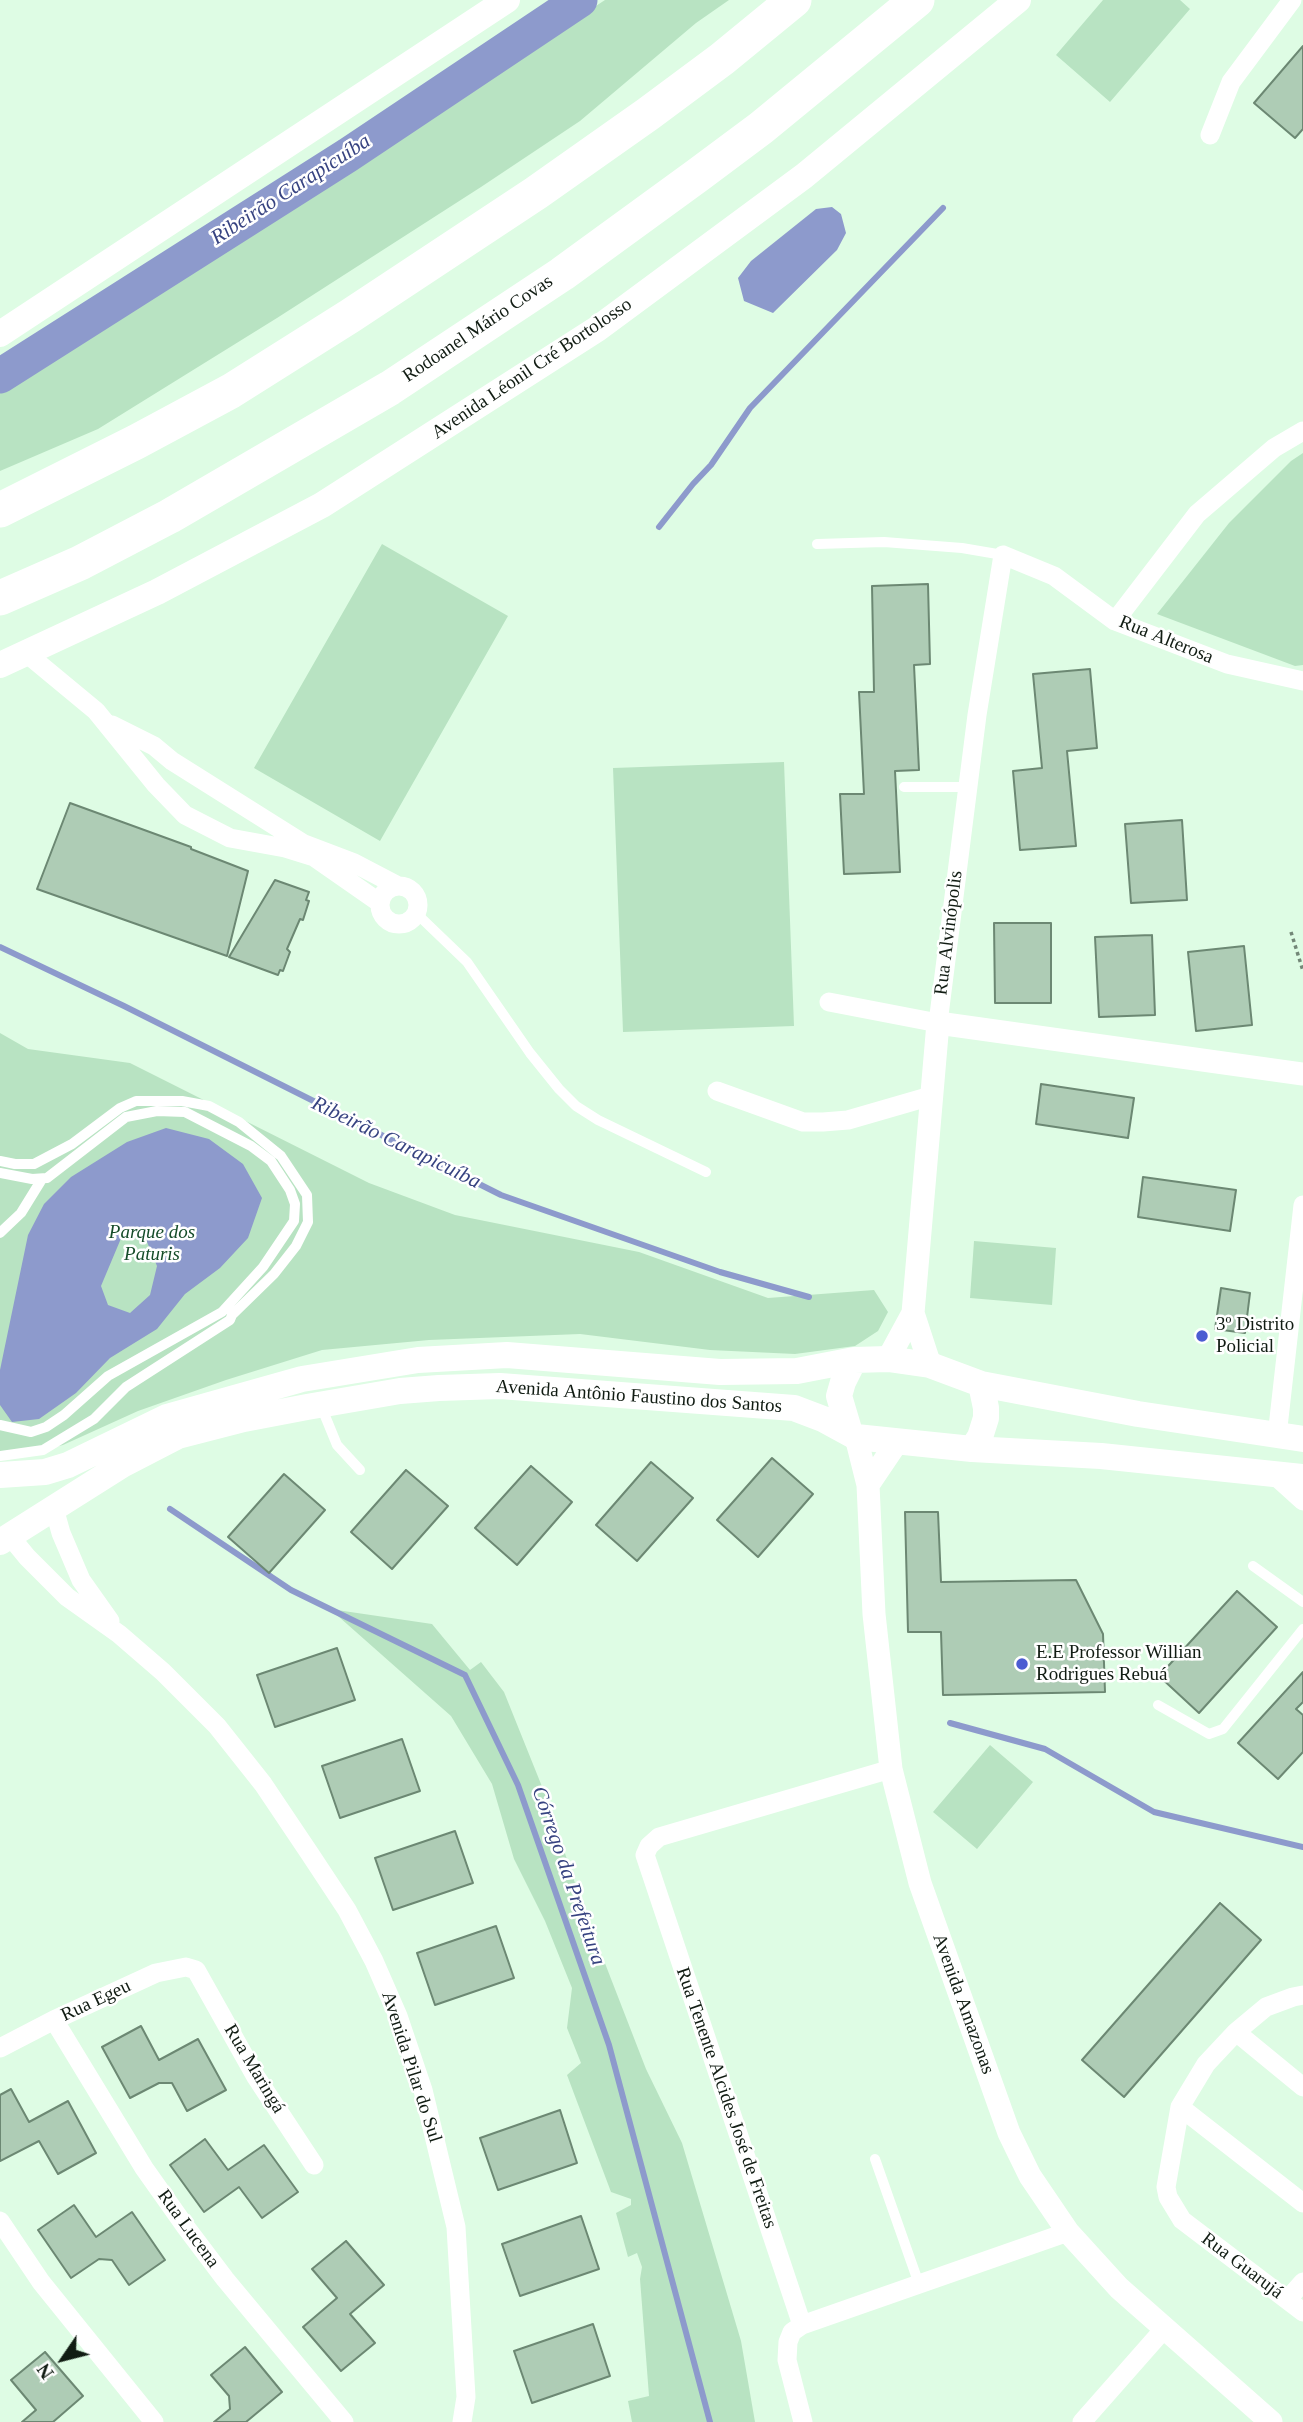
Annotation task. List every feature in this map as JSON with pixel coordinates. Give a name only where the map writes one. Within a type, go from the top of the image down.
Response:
[{"type":"highway","points":[[0,510],[231,391],[350,316],[536,193],[648,114],[722,59],[794,0]]},
{"type":"highway","name":"Rodoanel Mário Covas","points":[[0,598],[80,563],[170,516],[390,388],[562,274],[698,175],[772,120],[917,0]]},
{"type":"main road","points":[[0,334],[507,0]]},
{"type":"main road","name":"Avenida Léonil Cré Bortolosso","points":[[0,665],[157,592],[322,505],[597,328],[804,176],[1017,0]]},
{"type":"main road","name":"Avenida Antônio Faustino dos Santos","points":[[0,1475],[45,1472],[68,1465],[167,1417],[302,1379],[418,1360],[507,1355],[720,1372],[797,1371],[854,1360],[888,1359],[930,1365],[981,1384],[1138,1414],[1290,1437]]},
{"type":"main road","points":[[853,1435],[839,1396],[854,1360]]},
{"type":"main road","points":[[972,1450],[980,1437],[986,1418],[981,1384]]},
{"type":"main road","name":"Avenida Antônio Faustino dos Santos","points":[[4,1538],[122,1465],[178,1436],[244,1419],[400,1391],[500,1386],[794,1408],[807,1411],[853,1435],[897,1441],[972,1450],[1101,1456],[1303,1477]]},
{"type":"street","points":[[1210,135],[1231,82],[1293,0]]},
{"type":"street","points":[[1115,621],[1197,514],[1274,448],[1303,431]]},
{"type":"street","name":"Rua Alterosa","points":[[1003,555],[1055,576],[1115,621],[1227,664],[1303,681]]},
{"type":"street","name":"Rua Alvinópolis","points":[[930,1365],[913,1313],[931,1096],[968,786],[1003,555]]},
{"type":"street","points":[[26,653],[105,721],[156,785],[185,815],[230,838],[285,848],[314,857],[380,903]]},
{"type":"street","points":[[105,721],[154,746],[181,768],[304,844],[354,863],[415,894],[418,905],[416,913],[405,924],[393,924],[383,916],[380,903],[386,891],[398,886]]},
{"type":"street","points":[[829,1002],[938,1023],[1303,1074]]},
{"type":"street","points":[[717,1091],[803,1122],[848,1120],[931,1096]]},
{"type":"street","points":[[1290,1437],[1303,1205]]},
{"type":"street","name":"Rua Alvinópolis","points":[[888,1359],[913,1313]]},
{"type":"street","name":"Avenida Amazonas","points":[[853,1435],[868,1485],[874,1614],[891,1769],[920,1882],[1009,2133],[1031,2176],[1068,2232],[1119,2288],[1271,2422]]},
{"type":"street","points":[[868,1485],[897,1441]]},
{"type":"street","points":[[1272,1474],[1303,1501]]},
{"type":"street","name":"Avenida Pilar do Sul","points":[[54,1508],[61,1533],[81,1580],[119,1634]]},
{"type":"street","name":"Avenida Pilar do Sul","points":[[4,1538],[67,1597],[119,1634],[163,1672],[217,1727],[263,1784],[346,1910],[374,1961],[398,2016],[423,2090],[456,2227],[466,2397],[462,2422]]},
{"type":"street","name":"Rua Tenente Alcides José de Freitas","points":[[802,2325],[645,1855],[649,1846],[659,1838],[891,1769]]},
{"type":"street","name":"Rua Egeu","points":[[0,2048],[156,1973],[186,1967],[196,1970]]},
{"type":"street","name":"Rua Maringá","points":[[196,1970],[256,2077],[314,2165]]},
{"type":"street","points":[[1303,1995],[1266,2007],[1236,2032],[1206,2064],[1180,2107],[1303,2203]]},
{"type":"street","name":"Rua Lucena","points":[[54,2020],[144,2168],[185,2226],[225,2279],[344,2422]]},
{"type":"street","points":[[1236,2032],[1303,2087]]},
{"type":"street","name":"Rua Guarujá","points":[[1180,2107],[1171,2149],[1167,2197],[1182,2220],[1303,2312]]},
{"type":"street","points":[[0,2221],[49,2293],[148,2419]]},
{"type":"street","points":[[803,2422],[786,2360],[792,2332],[802,2325],[1068,2232]]},
{"type":"street","points":[[1287,2300],[1303,2282]]},
{"type":"street","points":[[1082,2422],[1164,2329]]},
{"type":"lane","points":[[817,544],[884,542],[962,548],[1003,555]]},
{"type":"lane","points":[[904,787],[968,786]]},
{"type":"lane","points":[[416,913],[467,962],[530,1053],[576,1107],[706,1172]]},
{"type":"lane","points":[[0,1161],[34,1164],[72,1144],[120,1108],[136,1101],[182,1101],[209,1106],[239,1122],[281,1156],[307,1195],[308,1222],[296,1246],[274,1274],[230,1320],[126,1387],[94,1419],[43,1450],[0,1456]]},
{"type":"lane","points":[[0,1173],[47,1178],[126,1116],[157,1111],[185,1112],[251,1146],[271,1161],[290,1190],[295,1204],[294,1221],[263,1267],[222,1311],[108,1376],[64,1415],[46,1427],[31,1432],[2,1424]]},
{"type":"lane","points":[[0,1233],[21,1213],[42,1179]]},
{"type":"lane","points":[[320,1404],[337,1445],[360,1470]]},
{"type":"lane","points":[[1253,1566],[1303,1602]]},
{"type":"lane","points":[[1158,1705],[1209,1734],[1223,1729],[1303,1629]]},
{"type":"lane","points":[[874,2159],[919,2284]]},
{"type":"path","points":[[1291,932],[1303,971]]},
{"type":"green space","points":[[605,0],[729,0],[696,23],[580,121],[481,187],[98,429],[0,471],[0,387],[244,238]]},
{"type":"green space","points":[[1103,0],[1180,0],[1190,9],[1110,102],[1056,55]]},
{"type":"green space","points":[[1303,453],[1303,665],[1295,666],[1157,614],[1229,523],[1291,461]]},
{"type":"green space","points":[[382,544],[508,616],[380,841],[254,768]]},
{"type":"green space","points":[[784,762],[794,1026],[623,1032],[613,768]]},
{"type":"green space","name":"Parque dos Paturis","points":[[0,1033],[28,1049],[130,1063],[369,1183],[455,1215],[639,1252],[768,1298],[874,1290],[888,1312],[878,1331],[855,1346],[795,1354],[710,1350],[580,1334],[429,1340],[322,1350],[138,1411],[63,1445],[0,1460]]},
{"type":"green space","points":[[974,1241],[1056,1248],[1052,1305],[970,1298]]},
{"type":"green space","points":[[330,1609],[432,1624],[470,1670],[481,1662],[504,1692],[545,1794],[582,1904],[646,2069],[682,2143],[741,2341],[755,2422],[632,2422],[628,2401],[649,2396],[640,2279],[642,2267],[637,2253],[628,2257],[616,2213],[631,2205],[631,2199],[611,2192],[567,2075],[581,2063],[567,2028],[572,1988],[545,1921],[514,1859],[492,1784],[451,1716]]},
{"type":"green space","points":[[990,1745],[1033,1782],[977,1849],[933,1812]]},
{"type":"water","points":[[832,207],[841,214],[846,233],[837,250],[773,313],[744,301],[738,278],[751,261],[816,209]]},
{"type":"water","points":[[166,1128],[209,1139],[243,1164],[262,1198],[248,1238],[220,1268],[185,1294],[157,1329],[110,1358],[76,1393],[39,1419],[12,1422],[0,1405],[0,1370],[28,1235],[44,1204],[71,1177],[127,1142]],"holes":[[[122,1236],[145,1237],[157,1266],[150,1295],[130,1313],[108,1305],[101,1286]]]},
{"type":"building","points":[[1303,46],[1303,129],[1295,138],[1254,103]]},
{"type":"building","points":[[928,584],[930,664],[914,665],[919,770],[895,771],[900,872],[844,874],[840,794],[864,794],[859,692],[874,692],[872,586]]},
{"type":"building","points":[[1090,669],[1097,748],[1067,751],[1076,846],[1020,850],[1013,771],[1042,768],[1033,674]]},
{"type":"building","points":[[70,803],[248,871],[227,956],[37,889]]},
{"type":"building","points":[[1182,820],[1187,900],[1131,903],[1125,824]]},
{"type":"building","points":[[275,880],[309,892],[303,920],[300,919],[287,949],[290,952],[283,971],[280,970],[278,975],[229,957]]},
{"type":"building","points":[[994,923],[1051,923],[1051,1003],[995,1003]]},
{"type":"building","points":[[1152,935],[1155,1015],[1099,1017],[1095,937]]},
{"type":"building","points":[[1244,946],[1252,1025],[1196,1031],[1188,952]]},
{"type":"building","points":[[1041,1084],[1134,1098],[1128,1138],[1036,1124]]},
{"type":"building","points":[[1143,1177],[1236,1190],[1230,1231],[1138,1217]]},
{"type":"building","points":[[1221,1288],[1250,1293],[1245,1333],[1215,1329]]},
{"type":"building","points":[[772,1458],[813,1494],[758,1557],[717,1520]]},
{"type":"building","points":[[651,1462],[693,1498],[637,1561],[596,1525]]},
{"type":"building","points":[[531,1466],[572,1502],[517,1565],[475,1528]]},
{"type":"building","points":[[406,1470],[448,1506],[392,1569],[351,1532]]},
{"type":"building","points":[[284,1474],[325,1510],[269,1573],[228,1537]]},
{"type":"building","points":[[905,1512],[938,1512],[941,1582],[1076,1580],[1103,1634],[1105,1692],[943,1695],[941,1632],[908,1632]]},
{"type":"building","points":[[1237,1591],[1277,1627],[1199,1713],[1159,1676]]},
{"type":"building","points":[[337,1648],[355,1700],[275,1727],[257,1675]]},
{"type":"building","points":[[1303,1672],[1303,1702],[1296,1709],[1303,1715],[1303,1752],[1278,1779],[1238,1743]]},
{"type":"building","points":[[402,1739],[420,1791],[340,1818],[322,1766]]},
{"type":"building","points":[[455,1831],[473,1883],[393,1910],[375,1858]]},
{"type":"building","points":[[1220,1903],[1261,1940],[1124,2097],[1082,2060]]},
{"type":"building","points":[[496,1926],[514,1978],[435,2005],[417,1953]]},
{"type":"building","points":[[141,2026],[159,2060],[198,2039],[226,2090],[187,2111],[172,2083],[159,2083],[130,2098],[102,2047]]},
{"type":"building","points":[[11,2089],[29,2122],[68,2101],[96,2153],[58,2174],[39,2141],[0,2161],[0,2095]]},
{"type":"building","points":[[560,2110],[577,2163],[498,2190],[480,2138]]},
{"type":"building","points":[[205,2139],[228,2170],[264,2145],[298,2192],[262,2218],[239,2187],[204,2212],[170,2165]]},
{"type":"building","points":[[74,2205],[96,2237],[132,2212],[165,2260],[129,2285],[112,2260],[99,2259],[71,2278],[38,2230]]},
{"type":"building","points":[[581,2216],[599,2269],[520,2296],[502,2244]]},
{"type":"building","points":[[346,2241],[384,2285],[350,2314],[375,2343],[341,2371],[303,2327],[337,2298],[312,2269]]},
{"type":"building","points":[[593,2324],[610,2376],[532,2403],[514,2351]]},
{"type":"building","points":[[245,2347],[282,2392],[246,2422],[214,2422],[230,2409],[229,2396],[211,2375]]},
{"type":"building","points":[[45,2352],[83,2396],[53,2422],[22,2422],[36,2410],[11,2380]]},
{"type":"waterway","name":"Ribeirão Carapicuíba","points":[[0,376],[348,155],[580,0]]},
{"type":"waterway","points":[[659,527],[711,465],[750,408],[943,208]]},
{"type":"waterway","name":"Ribeirão Carapicuíba","points":[[0,947],[124,1006],[501,1195],[720,1272],[809,1297]]},
{"type":"waterway","name":"Córrego da Prefeitura","points":[[170,1509],[291,1590],[465,1675],[518,1785],[609,2045],[710,2422]]},
{"type":"waterway","points":[[950,1723],[1045,1749],[1154,1812],[1303,1847]]},
{"type":"place","name":"3º Distrito Policial","points":[[1202,1336]]},
{"type":"place","name":"E.E Professor Willian Rodrigues Rebuá","points":[[1022,1664]]}]
